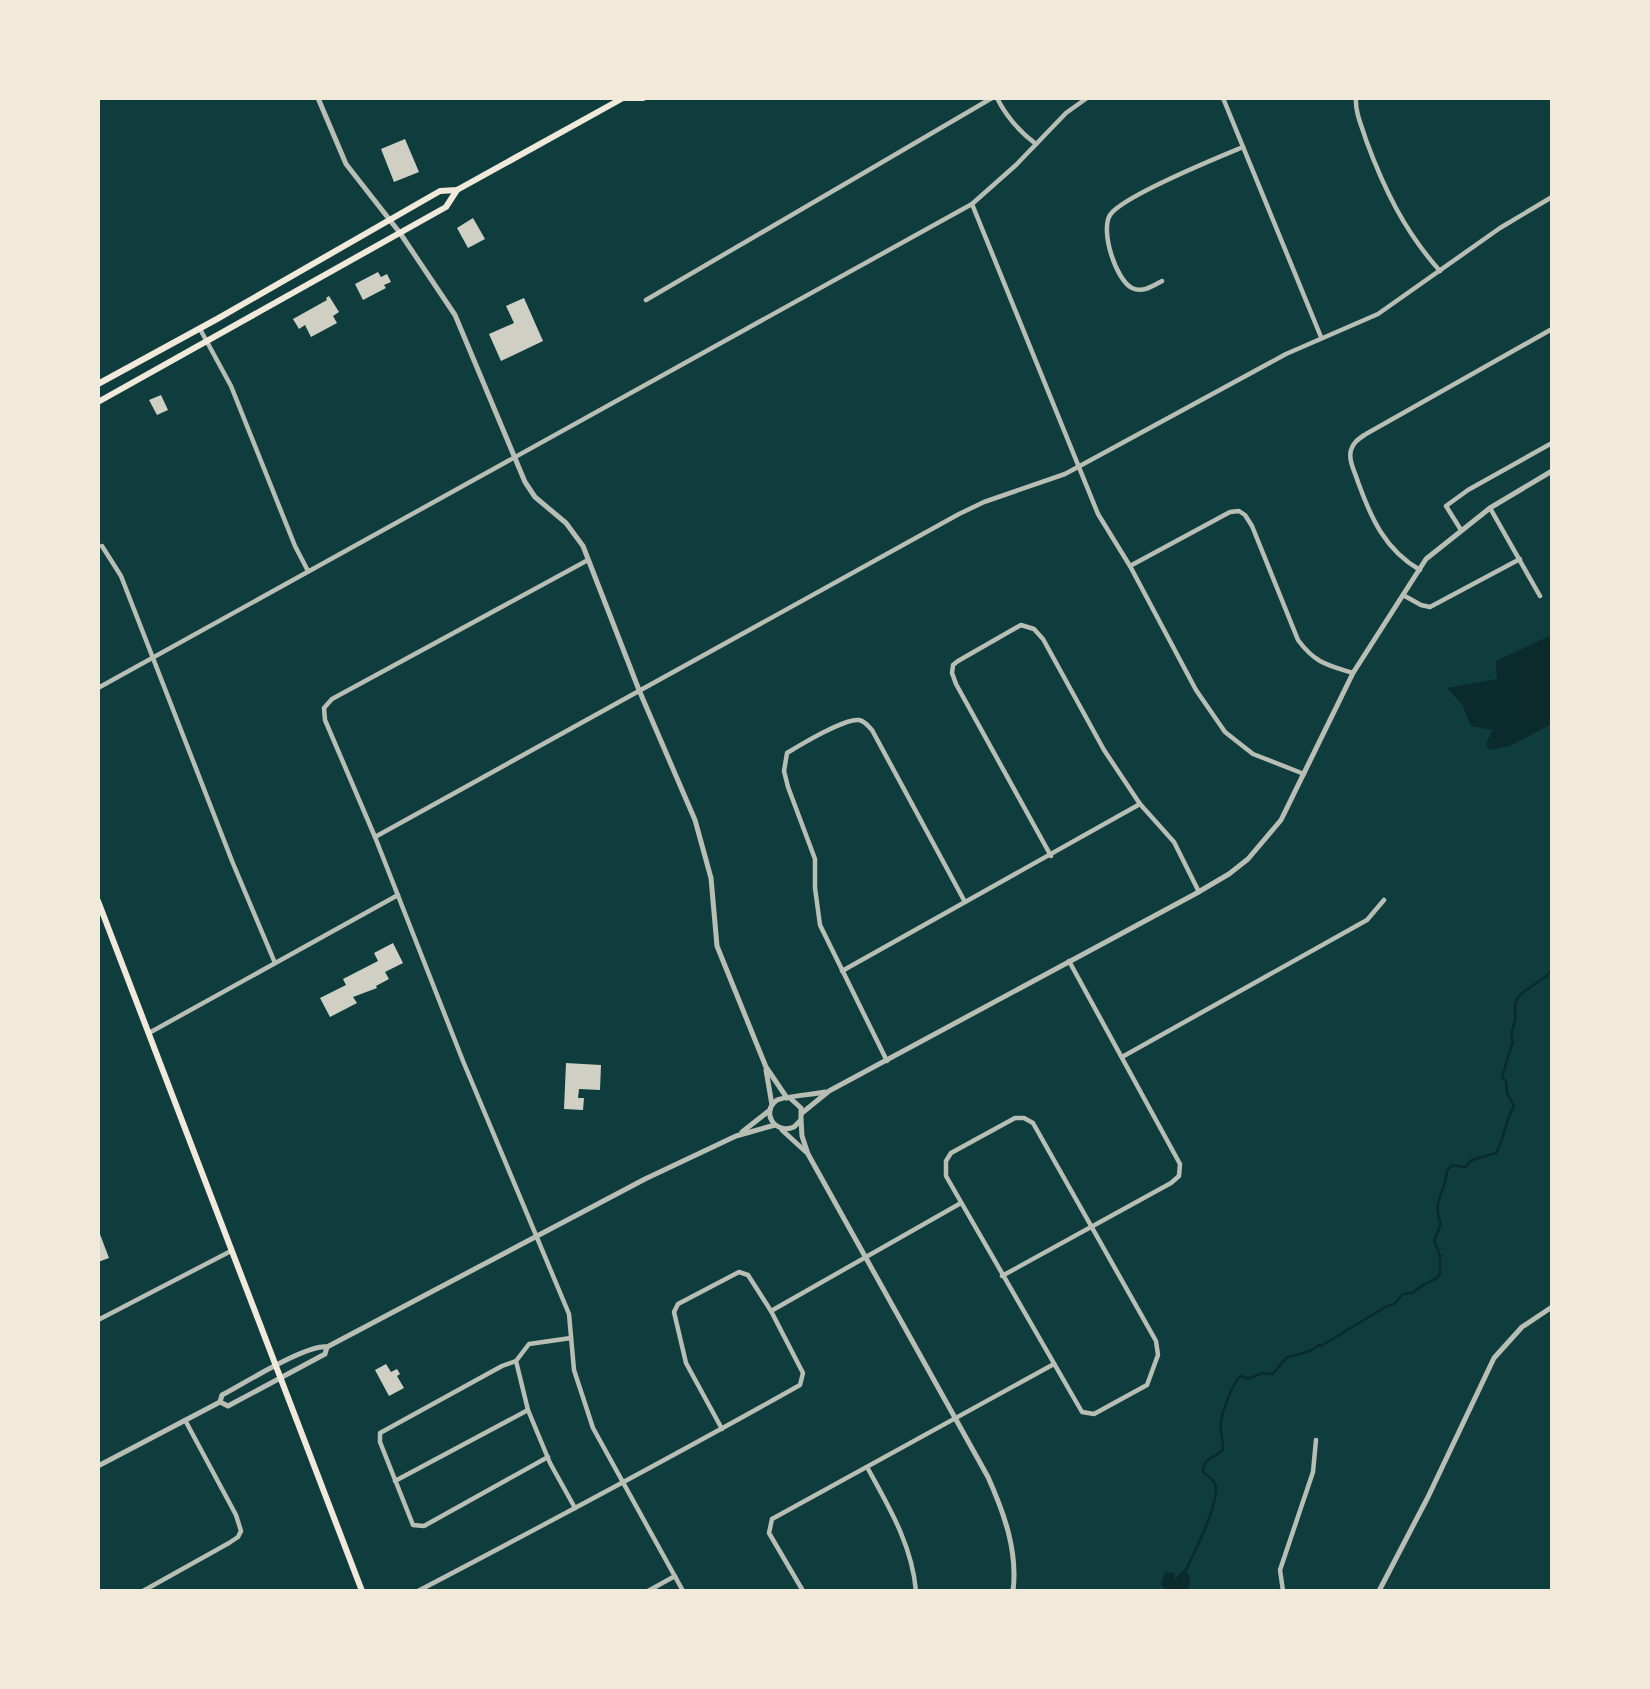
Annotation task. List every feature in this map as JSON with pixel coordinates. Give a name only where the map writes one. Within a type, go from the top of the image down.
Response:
[{"type":"main road","points":[[98,384],[200,329],[440,191],[457,190],[623,98],[643,98]]},
{"type":"main road","points":[[98,402],[446,207],[457,190]]},
{"type":"main road","points":[[98,901],[362,1591]]},
{"type":"street","points":[[318,98],[346,164],[400,233],[455,315],[524,482],[534,497],[566,523],[583,547],[639,691],[695,820],[711,878],[717,946],[766,1067],[789,1098],[798,1104],[802,1136],[808,1154],[988,1477],[1006,1520],[1015,1575],[1013,1591]]},
{"type":"street","points":[[646,300],[995,98],[1009,117],[1036,144]]},
{"type":"street","points":[[98,688],[972,204],[1066,113],[1087,98]]},
{"type":"street","points":[[1223,98],[1321,337]]},
{"type":"street","points":[[1356,98],[1356,110],[1380,177],[1396,211],[1440,271]]},
{"type":"street","points":[[1162,281],[1146,290],[1133,288],[1123,280],[1108,244],[1107,225],[1110,214],[1197,165],[1243,147]]},
{"type":"street","points":[[375,837],[959,514],[984,502],[1078,468],[1230,383],[1321,337],[1371,318],[1500,228],[1552,197]]},
{"type":"street","points":[[972,204],[1098,514],[1130,566],[1196,690],[1225,732],[1253,754],[1304,774]]},
{"type":"street","points":[[1420,570],[1390,547],[1377,527],[1353,466],[1350,454],[1352,447],[1366,434],[1552,328]]},
{"type":"street","points":[[200,329],[231,386],[295,546],[308,571]]},
{"type":"street","points":[[1461,530],[1446,506],[1468,490],[1552,443]]},
{"type":"street","points":[[98,1466],[220,1402],[222,1395],[275,1367],[318,1346],[327,1347],[645,1179],[736,1136],[778,1127],[790,1129],[829,1091],[1229,874],[1266,840],[1281,820],[1353,673],[1426,559],[1490,508],[1552,471]]},
{"type":"street","points":[[1490,508],[1540,596]]},
{"type":"street","points":[[1130,566],[1230,512],[1239,510],[1252,526],[1298,640],[1309,655],[1321,663],[1353,673]]},
{"type":"street","points":[[102,546],[121,576],[275,963]]},
{"type":"street","points":[[588,559],[332,699],[324,708],[329,730],[375,837],[452,1035],[569,1314],[574,1370],[593,1429],[625,1482],[683,1591]]},
{"type":"street","points":[[1402,594],[1430,607],[1520,559]]},
{"type":"street","points":[[1051,856],[952,673],[953,665],[958,661],[1021,625],[1034,629],[1043,639],[1104,750],[1140,804],[1174,842],[1199,891]]},
{"type":"street","points":[[887,1061],[820,925],[814,888],[815,859],[788,787],[784,771],[787,753],[845,724],[856,720],[865,723],[872,730],[965,902]]},
{"type":"street","points":[[842,971],[1140,804]]},
{"type":"street","points":[[149,1033],[398,895]]},
{"type":"street","points":[[1122,1057],[1367,920],[1384,900]]},
{"type":"street","points":[[1002,1276],[1171,1183],[1178,1176],[1180,1164],[1069,961]]},
{"type":"street","points":[[766,1067],[770,1116],[778,1127],[808,1154]]},
{"type":"street","points":[[736,1136],[779,1099],[829,1091]]},
{"type":"street","points":[[1015,1118],[1024,1118],[1033,1123],[1091,1227],[1156,1341],[1158,1355],[1147,1385],[1094,1414],[1082,1412],[1002,1276],[946,1176],[946,1161],[951,1153],[1015,1118]]},
{"type":"street","points":[[771,1311],[961,1203]]},
{"type":"street","points":[[98,1320],[231,1251]]},
{"type":"street","points":[[418,1591],[625,1482],[722,1429],[800,1385],[803,1373],[771,1311],[748,1275],[738,1272],[678,1304],[674,1312],[686,1363],[722,1429]]},
{"type":"street","points":[[1379,1591],[1429,1497],[1494,1358],[1522,1327],[1552,1307]]},
{"type":"street","points":[[548,1457],[424,1526],[413,1525],[380,1442],[380,1433],[502,1366],[516,1361],[529,1344],[571,1338]]},
{"type":"street","points":[[220,1402],[228,1406],[325,1354],[327,1347]]},
{"type":"street","points":[[516,1361],[528,1410],[548,1457],[575,1508]]},
{"type":"street","points":[[803,1591],[769,1532],[772,1519],[1054,1364]]},
{"type":"street","points":[[395,1481],[528,1410]]},
{"type":"street","points":[[144,1591],[229,1543],[238,1537],[241,1531],[236,1515],[185,1420]]},
{"type":"street","points":[[1283,1591],[1280,1570],[1313,1472],[1316,1440]]},
{"type":"street","points":[[867,1467],[893,1513],[913,1565],[916,1591]]},
{"type":"street","points":[[648,1591],[675,1576]]},
{"type":"water","points":[[1552,635],[1552,724],[1509,746],[1488,750],[1486,743],[1493,730],[1471,726],[1462,704],[1447,688],[1497,679],[1496,661]]},
{"type":"water","points":[[1184,1569],[1190,1577],[1188,1591],[1165,1589],[1161,1585],[1165,1572],[1175,1573],[1174,1580]]},
{"type":"building","points":[[405,139],[419,172],[394,182],[381,149]]},
{"type":"building","points":[[473,218],[485,239],[468,248],[457,228]]},
{"type":"building","points":[[378,272],[381,277],[387,274],[391,282],[384,285],[386,288],[363,300],[355,284]]},
{"type":"building","points":[[329,296],[339,312],[333,316],[337,323],[311,337],[305,325],[299,329],[293,319],[327,300]]},
{"type":"building","points":[[524,298],[543,341],[501,361],[489,334],[514,323],[506,306]]},
{"type":"building","points":[[161,395],[168,410],[157,415],[149,400]]},
{"type":"building","points":[[393,943],[403,963],[385,972],[389,979],[376,986],[377,988],[353,997],[357,1003],[330,1017],[320,998],[346,985],[343,979],[378,961],[374,953]]},
{"type":"building","points":[[566,1063],[601,1065],[600,1090],[579,1089],[578,1098],[584,1098],[583,1110],[564,1109]]},
{"type":"building","points":[[98,1229],[109,1258],[98,1262]]},
{"type":"building","points":[[386,1364],[391,1372],[397,1369],[400,1374],[397,1376],[404,1388],[389,1396],[375,1370]]},
{"type":"waterway","points":[[1186,1570],[1215,1497],[1215,1484],[1203,1472],[1203,1467],[1223,1450],[1222,1417],[1228,1397],[1238,1379],[1241,1376],[1248,1379],[1262,1373],[1273,1374],[1286,1358],[1321,1346],[1394,1304],[1403,1294],[1413,1293],[1440,1275],[1440,1256],[1434,1240],[1441,1224],[1438,1203],[1447,1171],[1452,1165],[1465,1167],[1472,1160],[1496,1153],[1514,1106],[1502,1076],[1513,1043],[1516,1002],[1520,995],[1552,970]]}]
